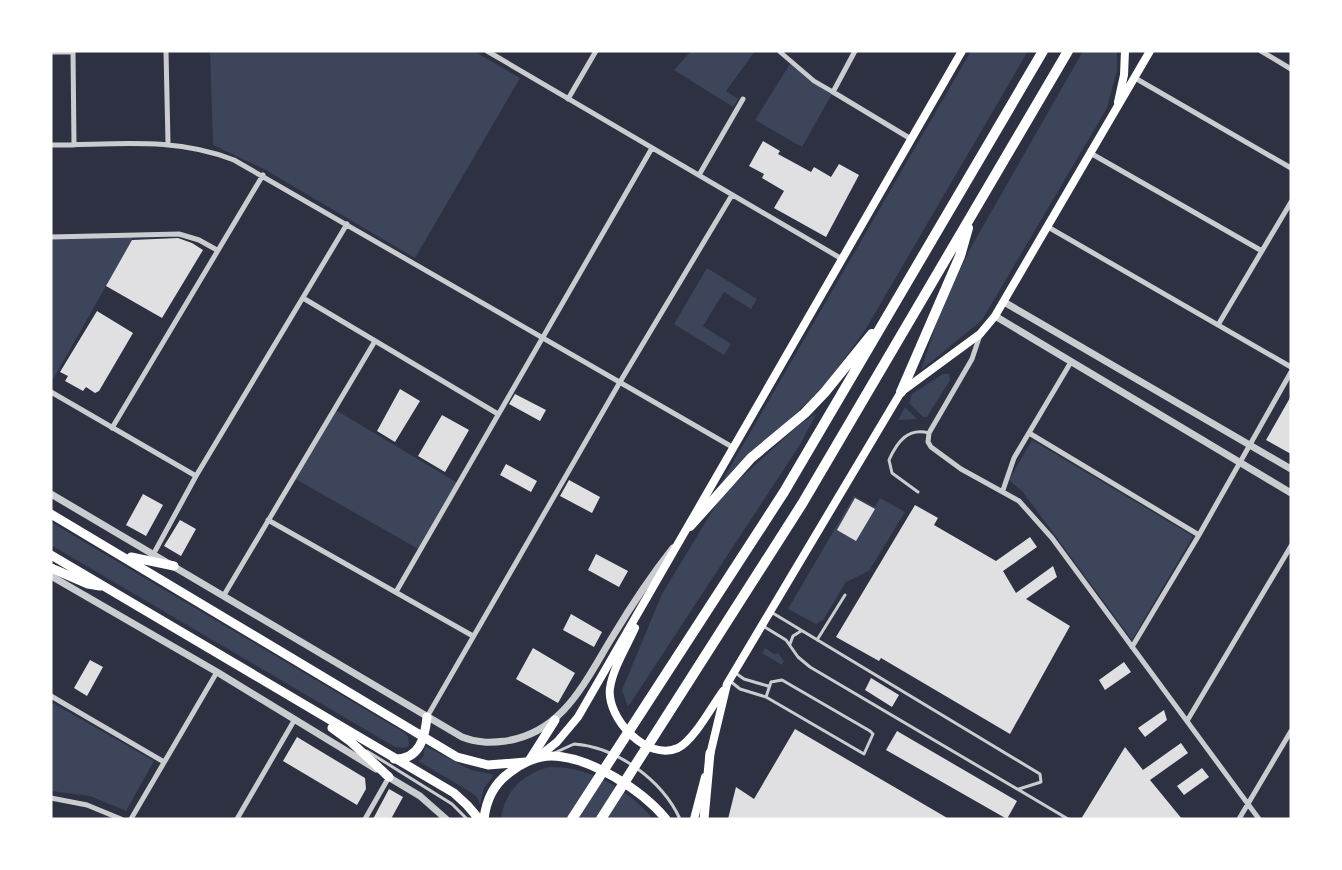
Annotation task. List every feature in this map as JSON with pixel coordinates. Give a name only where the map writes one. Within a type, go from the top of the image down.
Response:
[{"type":"highway","points":[[572,819],[784,492],[1044,51]]},
{"type":"highway","points":[[601,819],[802,504],[1068,51]]},
{"type":"highway","points":[[901,392],[960,256],[972,215]]},
{"type":"highway","points":[[690,526],[751,458],[805,413],[825,392],[899,299]]},
{"type":"main road","points":[[484,819],[486,805],[495,787],[514,768],[531,760],[557,742],[578,717],[690,526],[962,51]]},
{"type":"main road","points":[[1116,111],[1124,75],[1125,51]]},
{"type":"main road","points":[[657,581],[610,686],[609,699],[612,712],[619,723],[630,733],[649,746],[661,750],[671,750],[686,742],[728,682],[901,392],[980,334],[995,316],[1092,154],[1150,51]]},
{"type":"main road","points":[[51,514],[425,737],[471,762],[488,765],[550,756],[575,760],[604,772],[645,798],[666,819]]},
{"type":"main road","points":[[51,555],[454,794],[468,805],[479,819]]},
{"type":"main road","points":[[123,556],[174,566]]},
{"type":"main road","points":[[51,568],[88,584],[104,586]]},
{"type":"main road","points":[[694,819],[728,682]]},
{"type":"main road","points":[[298,702],[352,742],[389,778]]},
{"type":"main road","points":[[394,759],[405,758],[412,754],[425,737],[427,717]]},
{"type":"main road","points":[[531,760],[555,720]]},
{"type":"main road","points":[[704,819],[710,753]]},
{"type":"street","points":[[51,52],[73,51],[74,145]]},
{"type":"street","points":[[166,51],[168,143]]},
{"type":"street","points":[[568,99],[596,51]]},
{"type":"street","points":[[779,51],[814,81],[911,139]]},
{"type":"street","points":[[833,92],[855,51]]},
{"type":"street","points":[[1261,51],[1291,69]]},
{"type":"street","points":[[490,52],[842,259]]},
{"type":"street","points":[[1134,78],[1291,168]]},
{"type":"street","points":[[699,175],[743,99]]},
{"type":"street","points":[[51,145],[168,143],[208,149],[234,160],[734,448]]},
{"type":"street","points":[[396,592],[652,148]]},
{"type":"street","points":[[1092,154],[1262,251]]},
{"type":"street","points":[[112,428],[263,176]]},
{"type":"street","points":[[427,717],[620,382],[732,195]]},
{"type":"street","points":[[1218,325],[1291,202]]},
{"type":"street","points":[[154,553],[196,476],[347,224]]},
{"type":"street","points":[[1048,227],[1291,367]]},
{"type":"street","points":[[51,237],[179,234],[199,240],[217,250]]},
{"type":"street","points":[[302,298],[498,414]]},
{"type":"street","points":[[1004,302],[1291,469]]},
{"type":"street","points":[[995,316],[1291,493]]},
{"type":"street","points":[[980,334],[972,359],[930,433],[928,442],[931,447],[960,469],[1003,490],[1019,501],[1052,538],[1258,819]]},
{"type":"street","points":[[224,595],[375,341]]},
{"type":"street","points":[[1003,490],[1014,458],[1071,362]]},
{"type":"street","points":[[1132,647],[1199,535],[1291,372]]},
{"type":"street","points":[[51,392],[196,476]]},
{"type":"street","points":[[1029,434],[1199,535]]},
{"type":"street","points":[[51,494],[154,553],[427,717],[462,737],[484,743],[522,738],[539,731],[555,720],[573,702],[639,596],[690,526]]},
{"type":"street","points":[[268,520],[473,636]]},
{"type":"street","points":[[1187,720],[1291,546]]},
{"type":"street","points":[[51,576],[295,719],[420,796],[446,819]]},
{"type":"street","points":[[131,819],[217,672]]},
{"type":"street","points":[[51,696],[164,762]]},
{"type":"street","points":[[237,819],[295,719]]},
{"type":"street","points":[[1239,819],[1291,731]]},
{"type":"street","points":[[365,819],[389,778]]},
{"type":"street","points":[[51,798],[87,805],[121,819]]},
{"type":"lane","points":[[918,492],[892,473],[889,460],[906,435],[917,431],[930,433]]},
{"type":"lane","points":[[817,640],[845,595]]},
{"type":"lane","points":[[770,612],[1040,774],[1041,782],[1018,790]]},
{"type":"lane","points":[[762,626],[790,644],[798,657],[810,667],[1068,819]]},
{"type":"lane","points":[[790,644],[793,636],[802,631]]},
{"type":"lane","points":[[734,672],[744,679],[768,686]]},
{"type":"lane","points":[[728,682],[740,689],[766,697],[864,754],[873,739],[874,734],[870,730],[782,680],[773,680],[768,686],[766,697]]},
{"type":"lane","points":[[352,742],[449,802],[467,819]]},
{"type":"lane","points":[[550,756],[574,744],[609,752],[654,783],[671,802],[680,819]]},
{"type":"shaded area","points":[[210,51],[474,51],[520,78],[415,258],[264,169],[213,145]]},
{"type":"shaded area","points":[[691,51],[755,51],[726,91],[738,99],[733,107],[674,70]]},
{"type":"shaded area","points":[[971,51],[1028,51],[864,332],[825,385],[717,490]]},
{"type":"shaded area","points":[[1083,51],[1117,51],[1117,70],[1107,108],[982,320],[921,370],[941,310],[970,249]]},
{"type":"shaded area","points":[[791,62],[833,92],[802,147],[755,120]]},
{"type":"shaded area","points":[[132,235],[132,240],[51,383],[51,237]]},
{"type":"shaded area","points":[[707,268],[757,299],[751,309],[724,292],[703,326],[731,344],[724,355],[674,324]]},
{"type":"shaded area","points":[[943,374],[949,374],[950,380],[927,417],[923,417],[909,403],[912,394]]},
{"type":"shaded area","points":[[905,407],[917,419],[898,420]]},
{"type":"shaded area","points":[[334,409],[458,483],[420,550],[292,477]]},
{"type":"shaded area","points":[[816,414],[801,443],[628,707],[622,690],[662,594],[722,495],[801,423]]},
{"type":"shaded area","points":[[1032,440],[1193,536],[1132,640],[1023,492],[1009,480]]},
{"type":"shaded area","points":[[854,496],[875,507],[880,498],[905,512],[869,571],[846,582],[823,620],[816,624],[788,609]]},
{"type":"shaded area","points":[[51,522],[405,733],[408,737],[409,745],[406,748],[395,747],[51,545]]},
{"type":"shaded area","points":[[765,648],[774,654],[778,653],[784,661],[782,665],[762,653]]},
{"type":"shaded area","points":[[51,702],[154,761],[126,811],[90,796],[51,791]]},
{"type":"shaded area","points":[[425,746],[471,770],[494,775],[484,788],[480,805],[477,797],[469,791],[418,761],[423,757]]},
{"type":"shaded area","points":[[550,767],[579,770],[607,781],[632,798],[653,819],[501,819],[506,800],[517,785],[532,774]]},
{"type":"building","points":[[763,141],[780,151],[778,154],[811,172],[814,167],[831,177],[839,164],[859,175],[826,237],[774,208],[784,191],[762,178],[764,174],[749,166]]},
{"type":"building","points":[[178,238],[192,243],[203,250],[162,318],[106,286],[132,240]]},
{"type":"building","points":[[97,311],[133,333],[99,391],[95,393],[86,387],[83,391],[65,381],[68,376],[60,372]]},
{"type":"building","points":[[400,389],[420,401],[395,442],[377,431]]},
{"type":"building","points":[[515,394],[546,410],[540,421],[509,404]]},
{"type":"building","points":[[1291,396],[1291,454],[1266,440]]},
{"type":"building","points":[[442,415],[469,430],[445,472],[418,456]]},
{"type":"building","points":[[506,464],[537,481],[531,492],[500,475]]},
{"type":"building","points":[[569,480],[600,497],[592,513],[560,496]]},
{"type":"building","points":[[143,494],[163,505],[146,536],[126,525]]},
{"type":"building","points":[[855,498],[875,509],[856,541],[837,530]]},
{"type":"building","points":[[915,505],[938,518],[934,525],[996,561],[1030,537],[1037,547],[1003,571],[1016,593],[1053,566],[1057,577],[1026,599],[1070,626],[1010,734],[881,658],[879,661],[836,637]]},
{"type":"building","points":[[180,520],[196,529],[181,556],[164,546]]},
{"type":"building","points":[[596,554],[628,571],[619,587],[588,570]]},
{"type":"building","points":[[571,614],[602,632],[594,647],[563,630]]},
{"type":"building","points":[[533,648],[575,673],[558,703],[516,679]]},
{"type":"building","points":[[90,660],[103,667],[87,696],[74,688]]},
{"type":"building","points":[[1124,662],[1131,672],[1105,690],[1099,680]]},
{"type":"building","points":[[871,678],[899,695],[892,707],[865,690]]},
{"type":"building","points":[[1164,710],[1167,720],[1145,737],[1138,728]]},
{"type":"building","points":[[795,729],[949,819],[728,819],[736,787],[754,799]]},
{"type":"building","points":[[897,731],[1017,801],[1007,819],[886,750]]},
{"type":"building","points":[[297,737],[365,778],[366,789],[357,805],[283,761]]},
{"type":"building","points":[[1181,743],[1188,753],[1150,780],[1182,819],[1081,819],[1125,747],[1143,770]]},
{"type":"building","points":[[1202,768],[1209,777],[1184,795],[1177,786]]},
{"type":"building","points":[[389,789],[403,797],[391,819],[373,819]]}]
